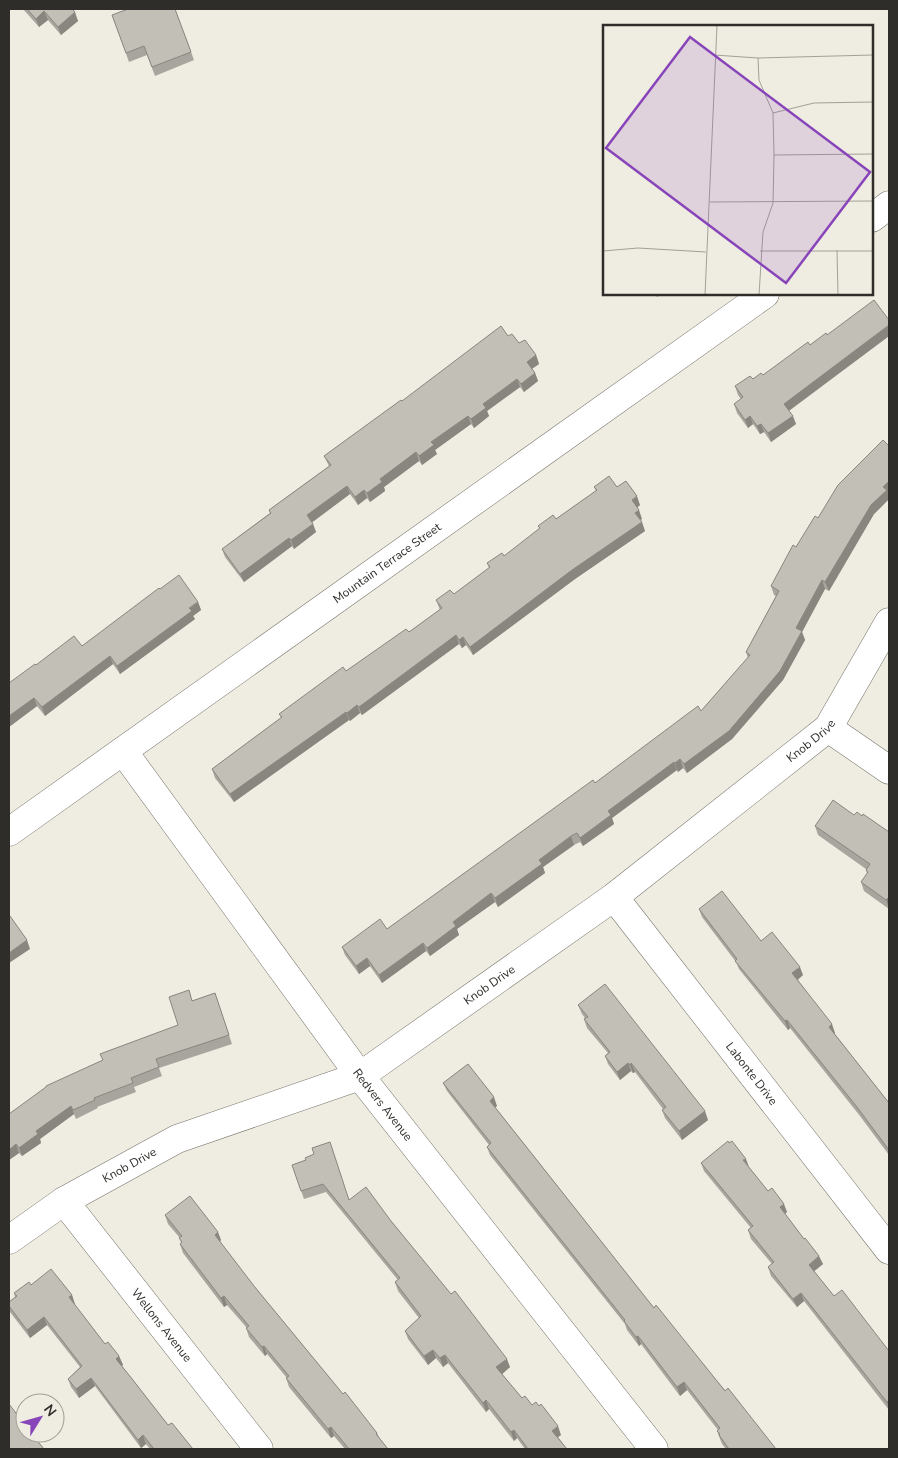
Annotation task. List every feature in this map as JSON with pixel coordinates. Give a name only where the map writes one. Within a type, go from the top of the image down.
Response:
[{"type":"street","points":[[873,217],[889,205]]},
{"type":"street","name":"Mountain Terrace Street","points":[[9,832],[764,295]]},
{"type":"street","name":"Knob Drive","points":[[9,1240],[64,1201],[177,1139],[360,1076],[614,897],[828,728],[889,622]]},
{"type":"street","points":[[828,728],[889,770]]},
{"type":"street","name":"Redvers Avenue","points":[[123,751],[360,1076],[654,1449]]},
{"type":"street","name":"Labonte Drive","points":[[614,897],[889,1250]]},
{"type":"street","name":"Wellons Avenue","points":[[64,1201],[259,1449]]},
{"type":"building","points":[[27,9],[72,9],[75,12],[58,27],[44,11],[36,19]]},
{"type":"building","points":[[128,9],[175,9],[191,52],[152,67],[144,46],[126,53],[112,15]]},
{"type":"building","points":[[874,300],[889,320],[889,325],[784,404],[793,416],[768,433],[761,424],[757,426],[750,416],[745,420],[734,404],[743,397],[735,386],[750,376],[753,379],[761,373],[763,375],[808,342],[810,345],[826,333],[827,335]]},
{"type":"building","points":[[501,326],[508,336],[512,334],[519,343],[525,340],[536,355],[527,362],[535,373],[521,384],[517,379],[483,404],[486,408],[471,419],[468,416],[431,442],[434,445],[419,456],[416,452],[380,479],[382,482],[367,493],[364,490],[355,497],[347,486],[307,515],[313,524],[291,540],[289,538],[240,574],[222,549],[271,513],[269,510],[331,465],[324,456],[402,401]]},
{"type":"building","points":[[883,440],[889,446],[889,481],[883,487],[887,490],[871,505],[825,582],[822,580],[796,628],[802,631],[780,671],[729,731],[684,764],[680,759],[674,762],[608,811],[611,815],[580,838],[577,833],[571,836],[539,860],[542,864],[495,898],[491,893],[453,922],[456,926],[427,948],[423,943],[379,975],[367,958],[356,966],[342,947],[380,919],[387,929],[593,780],[595,783],[698,706],[701,711],[750,655],[746,652],[779,591],[771,586],[793,545],[796,547],[815,516],[818,518],[838,485]]},
{"type":"building","points":[[609,476],[617,487],[626,481],[637,496],[632,500],[639,510],[635,513],[642,522],[572,570],[470,647],[463,637],[459,640],[456,635],[359,707],[357,705],[346,712],[230,794],[212,769],[282,717],[279,714],[343,667],[346,671],[406,629],[409,632],[442,608],[436,600],[450,590],[454,594],[490,567],[487,563],[502,553],[504,556],[540,528],[538,526],[553,515],[556,519],[597,490],[594,487]]},
{"type":"building","points":[[179,575],[198,602],[189,608],[192,611],[117,666],[110,656],[42,707],[34,698],[9,716],[9,683],[74,636],[82,646]]},
{"type":"building","points":[[833,800],[854,815],[857,812],[862,816],[863,814],[889,832],[889,897],[886,900],[861,882],[868,872],[866,870],[870,864],[815,826]]},
{"type":"building","points":[[722,891],[761,941],[772,932],[800,967],[792,973],[832,1024],[829,1027],[889,1103],[889,1150],[787,1020],[785,1021],[735,961],[737,959],[699,909]]},
{"type":"building","points":[[9,917],[27,940],[9,953]]},
{"type":"building","points":[[605,984],[705,1111],[679,1131],[662,1110],[666,1107],[631,1063],[630,1065],[628,1063],[617,1072],[605,1056],[610,1052],[584,1019],[588,1017],[578,1005]]},
{"type":"building","points":[[189,990],[192,1001],[215,993],[229,1035],[156,1059],[159,1067],[131,1078],[133,1083],[94,1098],[95,1100],[73,1110],[71,1106],[36,1131],[38,1134],[19,1148],[16,1144],[9,1150],[9,1114],[46,1086],[103,1060],[100,1054],[178,1025],[169,997]]},
{"type":"building","points":[[468,1064],[494,1097],[490,1101],[654,1308],[656,1305],[725,1391],[728,1388],[776,1449],[729,1449],[717,1431],[720,1428],[684,1382],[677,1387],[638,1336],[636,1337],[625,1320],[487,1147],[491,1143],[443,1083]]},
{"type":"building","points":[[728,1141],[729,1143],[732,1141],[746,1159],[743,1160],[768,1191],[772,1188],[784,1204],[780,1207],[819,1256],[809,1265],[834,1296],[842,1290],[889,1351],[889,1400],[887,1402],[801,1293],[793,1299],[768,1267],[774,1262],[748,1230],[753,1226],[701,1163]]},
{"type":"building","points":[[330,1142],[349,1200],[366,1187],[391,1221],[451,1294],[455,1291],[507,1359],[496,1367],[522,1398],[525,1396],[532,1405],[536,1402],[539,1406],[541,1404],[558,1426],[552,1431],[567,1449],[528,1449],[514,1430],[511,1432],[486,1400],[483,1403],[445,1355],[440,1358],[433,1350],[424,1356],[405,1331],[421,1316],[395,1282],[400,1278],[323,1184],[301,1191],[292,1165],[306,1160],[305,1158],[314,1154],[312,1148]]},
{"type":"building","points":[[190,1196],[218,1232],[215,1235],[254,1286],[343,1394],[345,1392],[388,1449],[349,1449],[331,1427],[328,1429],[286,1378],[289,1376],[246,1328],[249,1326],[224,1296],[221,1298],[180,1244],[182,1242],[179,1238],[182,1236],[165,1215]]},
{"type":"building","points":[[51,1269],[72,1295],[69,1297],[105,1344],[108,1342],[119,1356],[116,1359],[168,1425],[172,1423],[193,1449],[154,1449],[143,1435],[138,1440],[91,1378],[76,1389],[68,1379],[82,1366],[44,1317],[27,1330],[9,1306],[9,1302],[17,1296],[14,1293],[29,1282],[31,1285]]},
{"type":"building","points":[[9,1404],[15,1412],[15,1443],[39,1443],[44,1449],[9,1449]]}]
